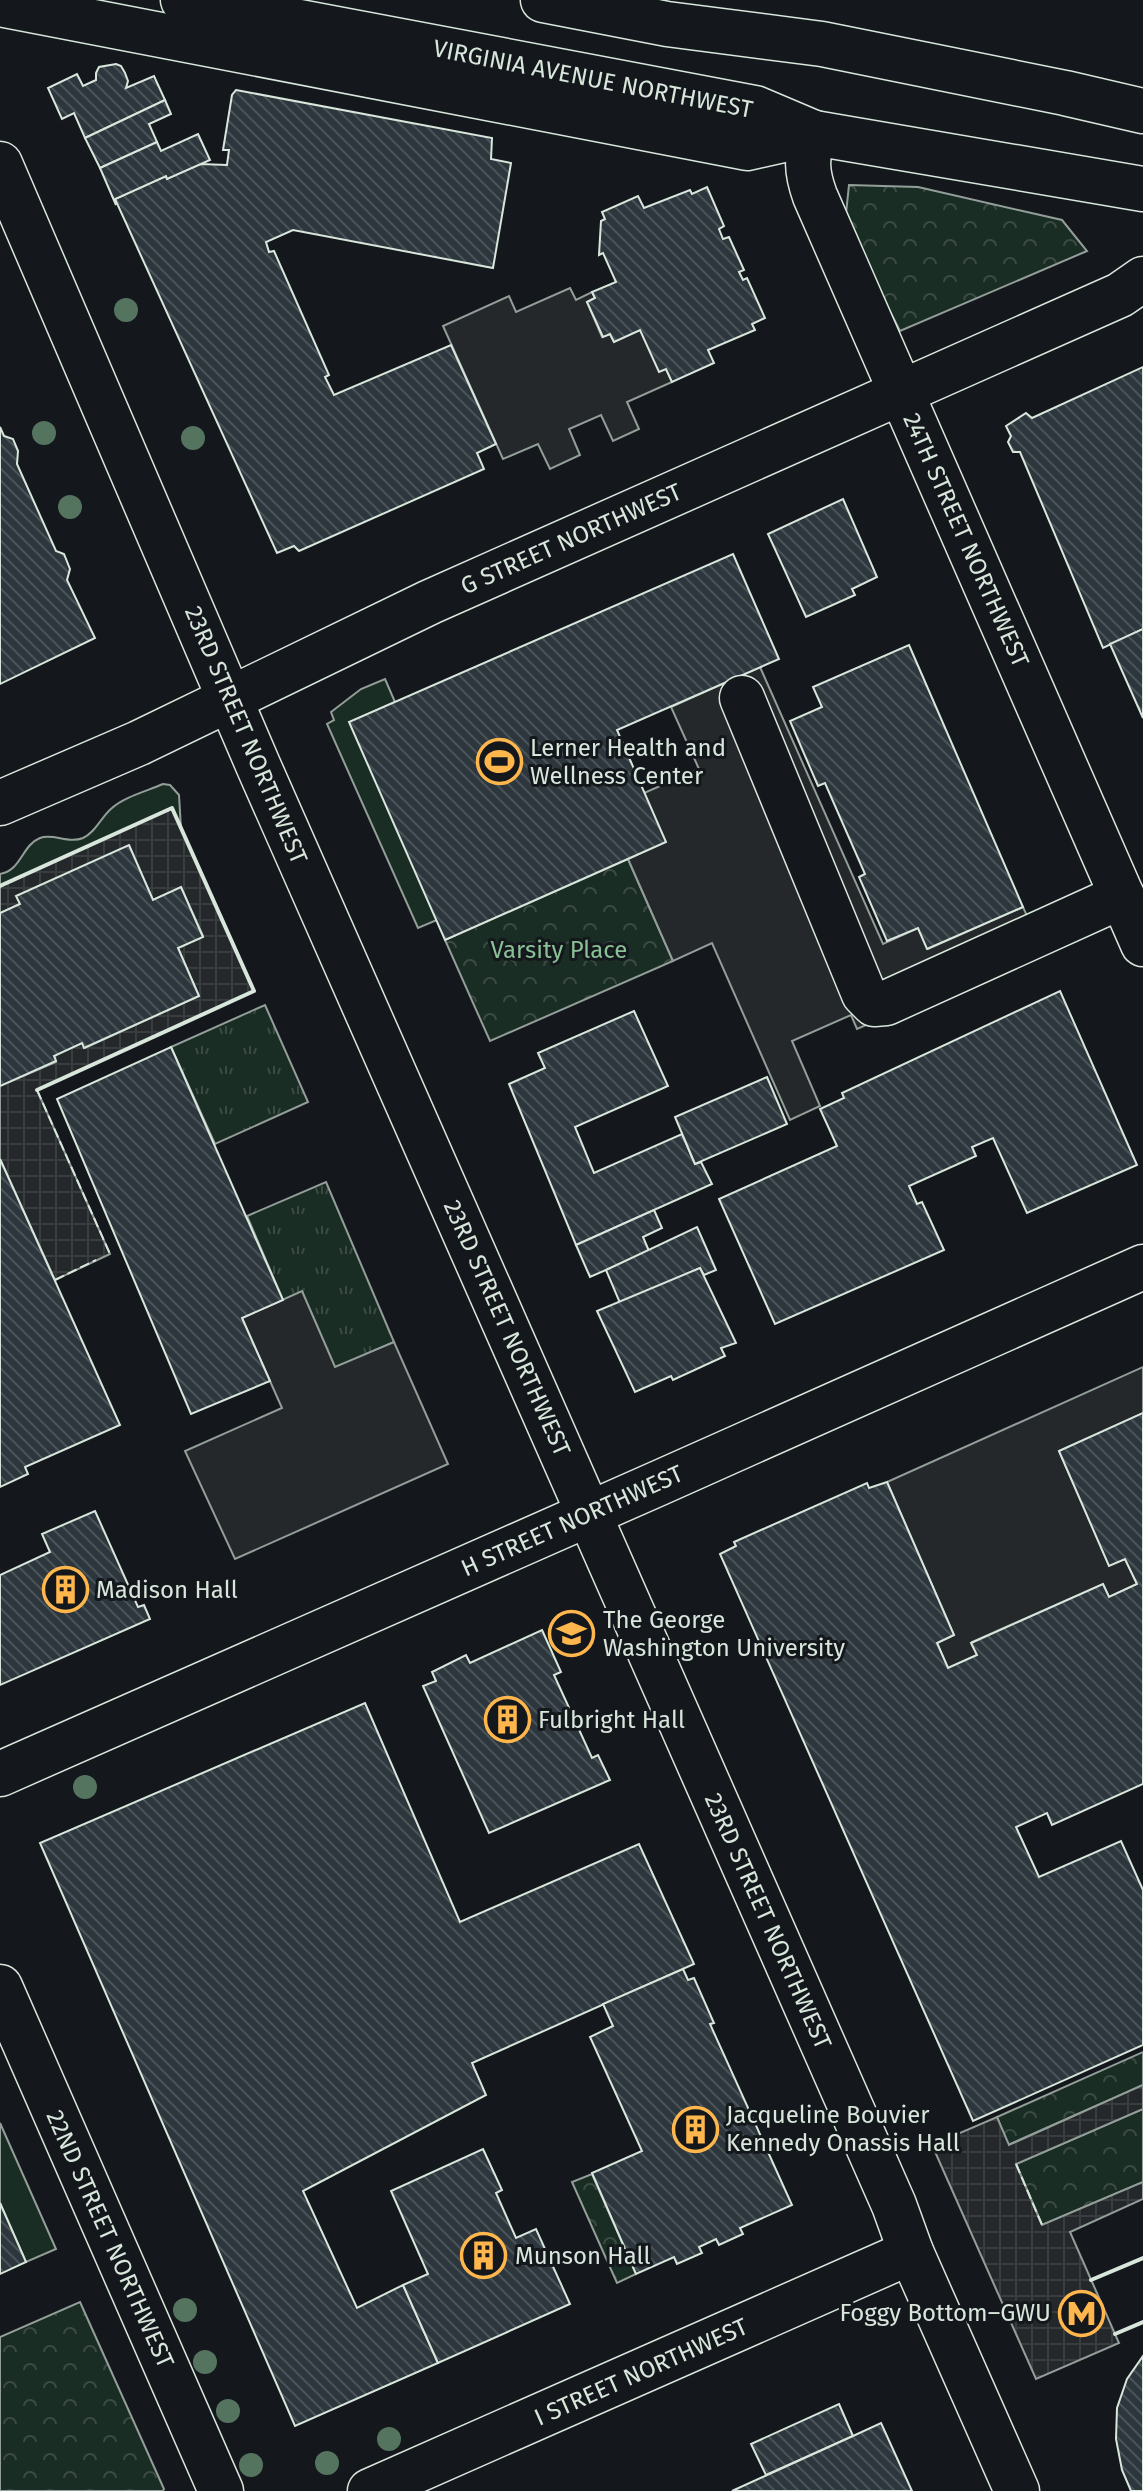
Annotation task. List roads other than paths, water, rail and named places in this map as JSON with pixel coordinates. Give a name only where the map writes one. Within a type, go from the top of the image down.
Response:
[{"type":"main road","name":"VIRGINIA AVENUE NORTHWEST","points":[[183,0],[755,108],[814,133],[1143,189]]},
{"type":"main road","points":[[543,0],[667,24],[822,44],[1143,111]]},
{"type":"main road","points":[[692,0],[822,44]]},
{"type":"main road","points":[[22,5],[747,148],[814,133]]},
{"type":"main road","name":"24TH STREET NORTHWEST","points":[[814,133],[807,153],[812,188],[1143,944]]},
{"type":"main road","name":"23RD STREET NORTHWEST","points":[[0,164],[229,698],[894,2205],[911,2252],[1017,2491]]},
{"type":"main road","name":"G STREET NORTHWEST","points":[[0,803],[139,743],[430,602],[1120,295],[1143,279]]},
{"type":"main road","points":[[742,698],[864,994],[874,1004],[886,1003],[1122,896]]},
{"type":"main road","name":"H STREET NORTHWEST","points":[[0,1774],[1143,1267]]},
{"type":"main road","name":"22ND STREET NORTHWEST","points":[[0,1987],[221,2491]]},
{"type":"main road","name":"I STREET NORTHWEST","points":[[370,2491],[911,2252]]},
{"type":"place","name":"Lerner Health and Wellness Center","points":[[499,762]]},
{"type":"place","name":"Madison Hall","points":[[65,1590]]},
{"type":"place","name":"The George Washington University","points":[[572,1634]]},
{"type":"place","name":"Fulbright Hall","points":[[507,1720]]},
{"type":"place","name":"Jacqueline Bouvier Kennedy Onassis Hall","points":[[695,2129]]},
{"type":"place","name":"Munson Hall","points":[[484,2256]]},
{"type":"place","name":"Foggy Bottom–GWU","points":[[1082,2313]]},
{"type":"park label","name":"Varsity Place","points":[[559,950]]}]
